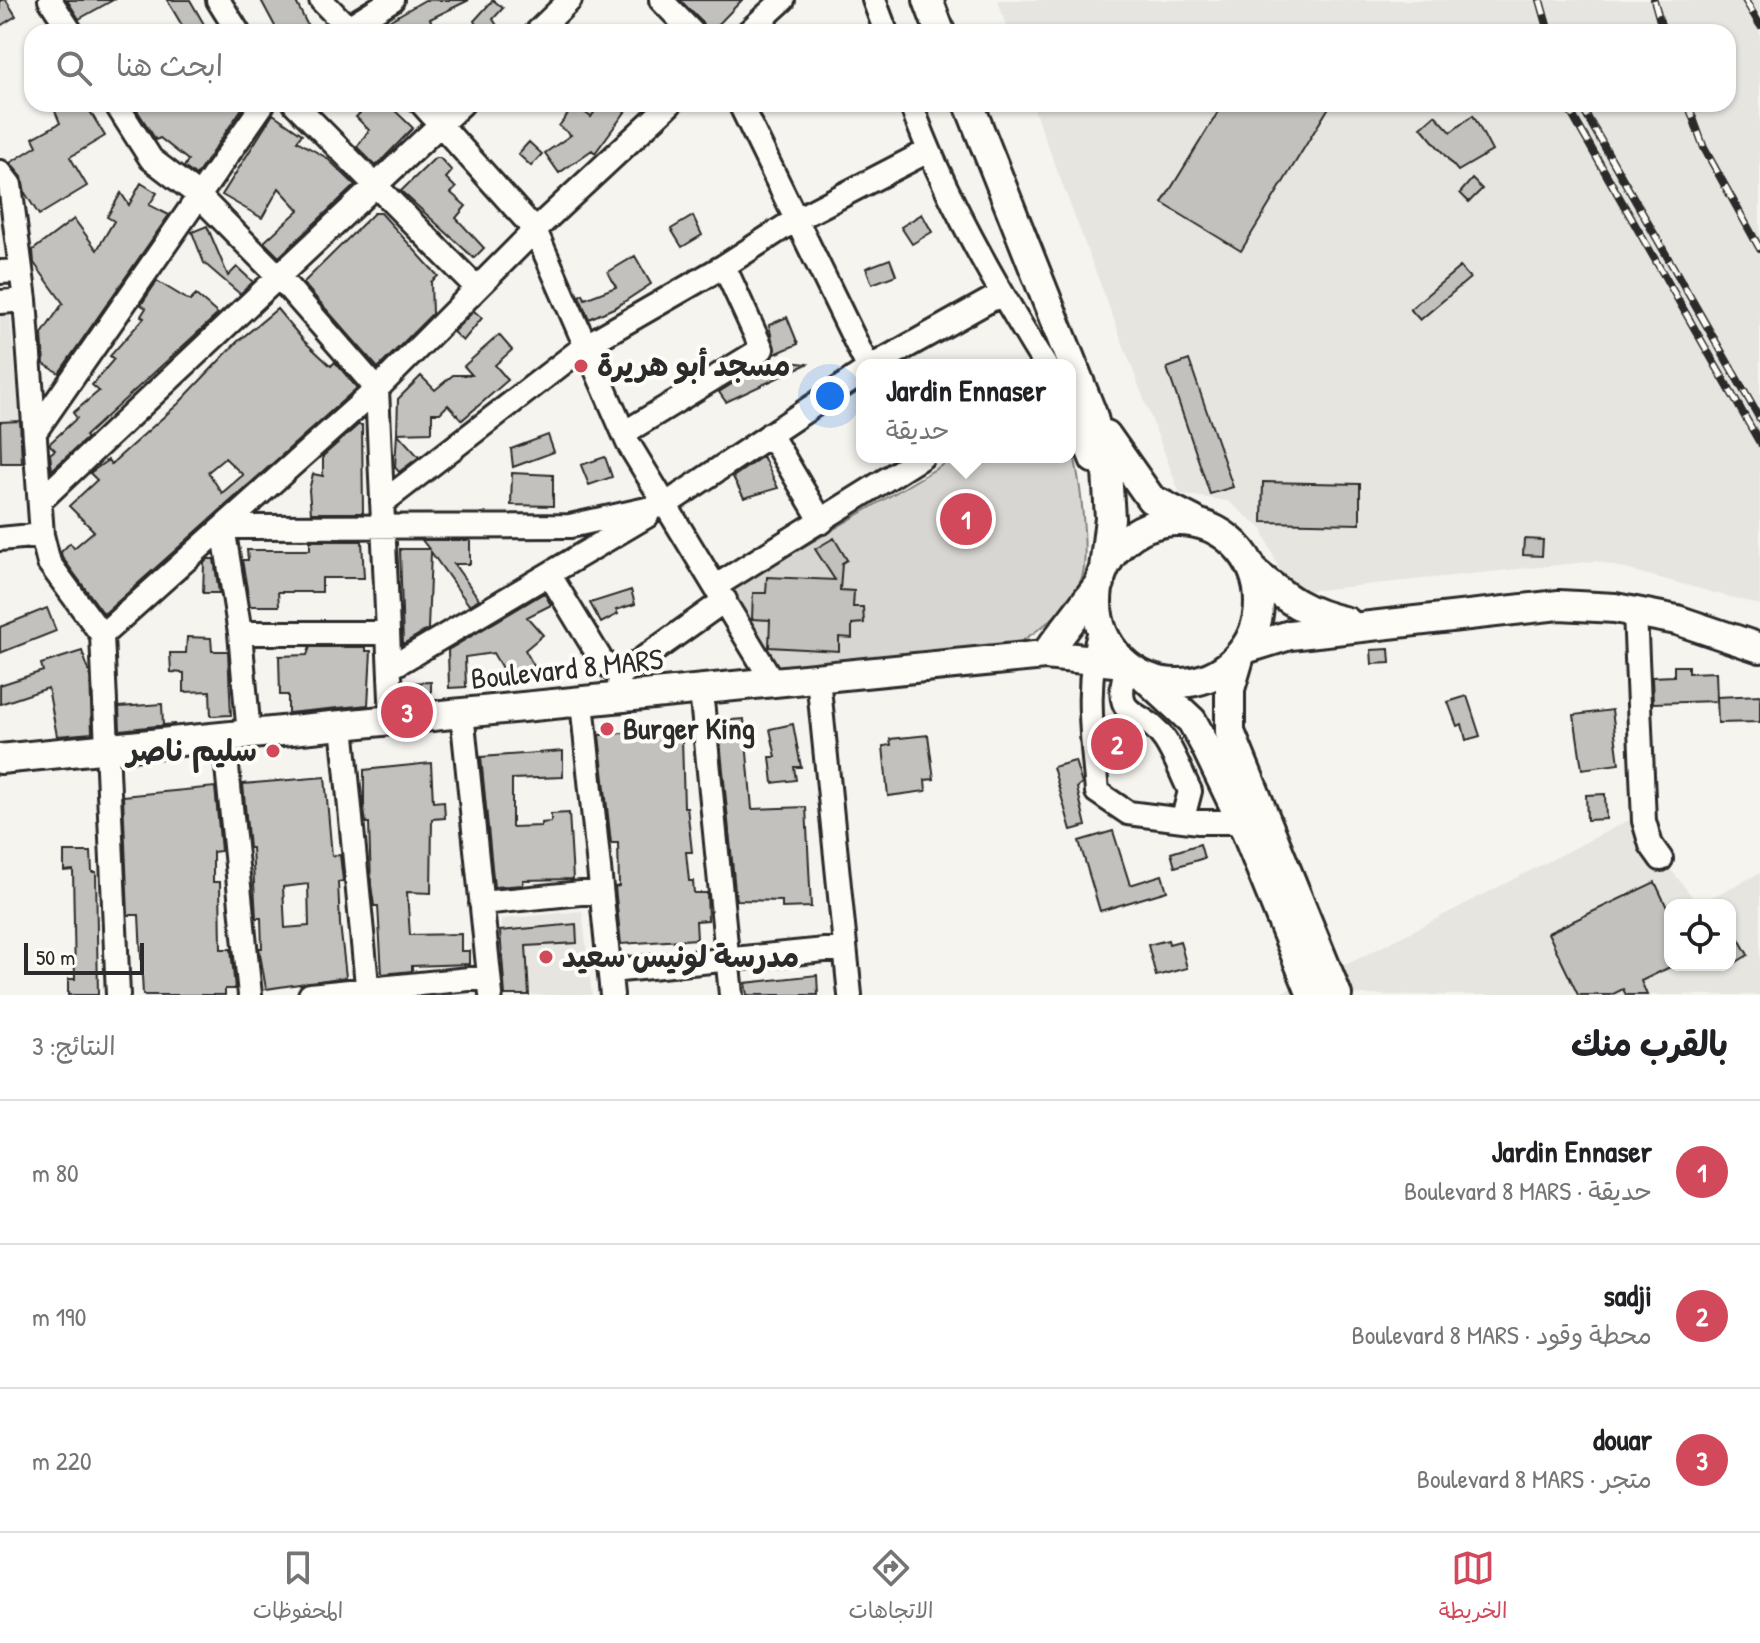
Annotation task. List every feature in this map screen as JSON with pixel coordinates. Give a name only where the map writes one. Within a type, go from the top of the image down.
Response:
[{"type":"main road","points":[[928,0],[937,24]]},
{"type":"main road","points":[[972,112],[1062,359]]},
{"type":"main road","points":[[1081,410],[1151,499],[1224,535],[1242,552],[1255,573],[1291,604],[1314,615],[1363,626]]},
{"type":"main road","points":[[1081,410],[1107,471],[1110,518],[1097,605],[1101,626],[1110,646],[1131,668],[1192,721],[1242,822],[1312,995]]},
{"type":"main road","points":[[1045,655],[1125,542],[1155,525],[1178,521],[1202,525]]},
{"type":"main road","points":[[1255,573],[1260,599],[1257,625],[1243,652],[1230,689],[1230,732],[1337,995]]},
{"type":"main road","points":[[1131,668],[1168,683],[1195,682],[1220,672],[1243,652],[1290,635],[1559,605],[1635,612],[1677,620],[1760,648]]},
{"type":"main road","name":"Boulevard 8 MARS","points":[[0,759],[582,702],[619,686],[701,690],[1045,655],[1131,668]]},
{"type":"street","points":[[50,0],[66,24]]},
{"type":"street","points":[[218,0],[233,24]]},
{"type":"street","points":[[321,0],[341,24]]},
{"type":"street","points":[[355,24],[392,0]]},
{"type":"street","points":[[545,24],[570,0]]},
{"type":"street","points":[[661,0],[684,24]]},
{"type":"street","points":[[757,24],[783,0]]},
{"type":"street","points":[[874,0],[883,24]]},
{"type":"street","points":[[121,112],[151,159],[198,195],[279,277],[377,389],[392,720]]},
{"type":"street","points":[[35,432],[257,112]]},
{"type":"street","points":[[303,112],[477,288]]},
{"type":"street","points":[[430,112],[535,230],[624,433],[773,682]]},
{"type":"street","points":[[40,501],[454,112]]},
{"type":"street","points":[[102,635],[377,389],[535,230],[661,112]]},
{"type":"street","points":[[744,112],[864,359]]},
{"type":"street","points":[[914,112],[928,151],[1001,294],[1041,359]]},
{"type":"street","points":[[382,503],[585,346],[724,266],[795,220],[928,151]]},
{"type":"street","points":[[0,172],[10,185],[11,271],[25,300],[42,535],[49,563],[102,635],[118,995]]},
{"type":"street","points":[[624,433],[762,349],[724,266]]},
{"type":"street","points":[[885,359],[1001,294]]},
{"type":"street","points":[[0,302],[25,300]]},
{"type":"street","points":[[390,668],[665,505],[856,377]]},
{"type":"street","points":[[770,434],[822,522]]},
{"type":"street","points":[[549,574],[619,686],[721,593],[913,463]]},
{"type":"street","points":[[223,527],[570,526],[665,505]]},
{"type":"street","points":[[223,527],[240,633],[236,736],[250,995]]},
{"type":"street","points":[[0,539],[42,535]]},
{"type":"street","points":[[1635,612],[1644,821],[1651,845],[1661,859]]},
{"type":"street","points":[[1101,626],[1090,662],[1088,695],[1097,792],[1128,813],[1199,822],[1242,822]]},
{"type":"street","points":[[240,633],[388,633]]},
{"type":"street","points":[[1131,668],[1120,691],[1127,710],[1164,738],[1190,791],[1183,818]]},
{"type":"street","points":[[818,678],[850,995]]},
{"type":"street","points":[[701,690],[731,995]]},
{"type":"street","points":[[582,702],[612,995]]},
{"type":"street","points":[[310,995],[490,986],[462,713]]},
{"type":"street","points":[[342,725],[368,992]]},
{"type":"street","points":[[481,903],[601,891]]},
{"type":"street","points":[[610,971],[845,948]]},
{"type":"shaded area","points":[[998,0],[1760,0],[1760,605],[1596,561],[1289,593],[1262,529],[1228,501],[1180,494],[1035,112],[1736,112],[1736,24],[1006,24]]},
{"type":"shaded area","points":[[10,314],[22,444],[0,446],[0,315]]},
{"type":"shaded area","points":[[946,463],[1076,463],[1083,512],[1084,569],[1081,580],[1061,610],[1014,646],[778,672],[732,589]]},
{"type":"shaded area","points":[[1631,819],[1694,899],[1664,899],[1664,971],[1736,971],[1736,899],[1708,899],[1760,873],[1760,995],[1276,995],[1356,960]]},
{"type":"shaded area","name":"مدرسة لونيس سعيد","points":[[582,911],[592,995],[508,995],[501,919]]},
{"type":"building","points":[[0,0],[6,0],[16,16],[0,26]]},
{"type":"building","points":[[67,0],[113,0],[79,19]]},
{"type":"building","points":[[167,0],[190,0],[204,24],[181,24]]},
{"type":"building","points":[[261,0],[295,0],[307,24],[274,24]]},
{"type":"building","points":[[425,0],[469,0],[430,19],[432,24],[387,22]]},
{"type":"building","points":[[493,0],[503,8],[493,19],[496,24],[476,24],[474,21]]},
{"type":"building","points":[[680,0],[742,0],[719,24],[702,22]]},
{"type":"building","points":[[55,112],[90,112],[105,136],[70,157],[87,186],[39,215],[25,193],[22,177],[10,163],[37,146],[33,138],[60,123]]},
{"type":"building","points":[[138,112],[240,112],[196,176],[184,167],[188,160],[160,138],[156,140]]},
{"type":"building","points":[[361,112],[396,112],[413,128],[376,166],[357,147],[369,130],[356,117]]},
{"type":"building","points":[[570,112],[584,112],[591,117],[594,112],[625,112],[595,153],[592,150],[559,173],[545,153],[571,135],[559,126]]},
{"type":"building","points":[[1218,112],[1326,112],[1241,251],[1162,203]]},
{"type":"building","points":[[273,114],[302,134],[297,141],[327,158],[355,185],[279,257],[264,242],[299,210],[279,188],[262,218],[222,195]]},
{"type":"building","points":[[1435,115],[1451,132],[1473,115],[1492,151],[1458,171],[1421,127]]},
{"type":"building","points":[[529,142],[542,154],[531,166],[518,154]]},
{"type":"building","points":[[435,158],[440,158],[452,171],[446,178],[456,188],[451,193],[466,206],[456,218],[484,248],[474,258],[401,191]]},
{"type":"building","points":[[1472,179],[1482,189],[1469,202],[1460,193]]},
{"type":"building","points":[[141,183],[157,193],[149,205],[169,215],[59,373],[44,364],[42,334],[63,303],[34,263],[33,250],[74,219],[97,250],[114,221],[107,217],[121,193],[129,205]]},
{"type":"building","points":[[374,213],[381,213],[438,276],[431,282],[432,314],[378,368],[303,283]]},
{"type":"building","points":[[922,214],[932,232],[912,244],[901,227]]},
{"type":"building","points":[[693,216],[702,235],[682,247],[671,229]]},
{"type":"building","points":[[207,226],[228,276],[237,267],[253,282],[240,294],[204,263],[192,232]]},
{"type":"building","points":[[635,256],[651,284],[616,307],[589,319],[579,296],[583,294],[585,299],[616,287],[608,272]]},
{"type":"building","points":[[890,259],[896,275],[872,284],[866,268]]},
{"type":"building","points":[[1460,267],[1470,278],[1420,320],[1410,309]]},
{"type":"building","points":[[157,281],[190,301],[196,295],[218,314],[52,470],[50,454],[55,450],[49,444],[77,418],[73,413],[99,391],[92,385],[114,359],[110,356],[144,318],[141,316],[146,308],[141,305]]},
{"type":"building","points":[[277,309],[304,341],[331,366],[335,362],[357,388],[104,614],[62,557],[61,552],[70,543],[74,548],[94,531],[69,506],[97,480],[90,473],[108,460],[111,464],[178,404],[237,342]],"holes":[[[225,458],[243,475],[222,493],[208,472]]]},
{"type":"building","points":[[474,311],[482,318],[463,341],[453,332]]},
{"type":"building","points":[[787,317],[798,344],[775,354],[769,325]]},
{"type":"building","points":[[499,335],[512,350],[495,365],[508,380],[462,420],[448,405],[440,413],[432,413],[432,432],[397,433],[398,399],[421,376],[435,390],[453,375],[472,375],[464,366]]},
{"type":"building","points":[[1189,360],[1233,487],[1210,494],[1167,368]]},
{"type":"building","points":[[781,361],[807,364],[726,402],[719,392],[751,372]]},
{"type":"building","points":[[20,421],[22,463],[1,463],[0,422]]},
{"type":"building","points":[[358,425],[362,425],[363,513],[311,513],[309,490],[313,474],[323,476],[323,456]]},
{"type":"building","points":[[397,433],[419,457],[399,472],[395,467]]},
{"type":"building","points":[[548,435],[554,452],[513,467],[511,449]]},
{"type":"building","points":[[763,456],[778,488],[744,498],[733,477]]},
{"type":"building","points":[[605,457],[612,477],[589,485],[581,465]]},
{"type":"building","points":[[512,473],[553,475],[553,506],[511,505]]},
{"type":"building","points":[[1263,482],[1360,484],[1360,524],[1262,522]]},
{"type":"building","points":[[834,538],[847,560],[842,563],[840,590],[854,591],[853,607],[863,607],[864,623],[852,624],[852,638],[839,637],[839,651],[769,647],[770,620],[752,619],[753,593],[766,593],[767,577],[835,580],[815,549]]},
{"type":"building","points":[[1524,539],[1543,540],[1542,556],[1523,555]]},
{"type":"building","points":[[422,540],[470,540],[470,564],[454,564],[479,599],[469,605],[431,552],[428,629],[403,644],[400,549],[429,549]]},
{"type":"building","points":[[310,541],[362,541],[364,578],[322,578],[322,592],[278,592],[279,606],[250,606],[242,560],[248,560],[247,550],[310,550]]},
{"type":"building","points":[[214,559],[219,593],[203,593],[204,563]]},
{"type":"building","points":[[631,590],[635,604],[616,610],[618,614],[601,623],[590,603]]},
{"type":"building","points":[[544,593],[551,605],[527,617],[543,635],[525,650],[534,666],[509,680],[493,653],[465,657],[466,687],[449,688],[448,650]]},
{"type":"building","points":[[47,608],[56,631],[0,653],[0,627]]},
{"type":"building","points":[[187,637],[211,638],[212,651],[228,651],[231,715],[211,716],[210,691],[184,692],[184,673],[171,672],[170,653],[186,653]]},
{"type":"building","points":[[310,647],[366,647],[366,651],[371,651],[368,705],[288,713],[288,695],[280,695],[279,656],[307,655]]},
{"type":"building","points":[[1389,649],[1390,663],[1372,664],[1371,650]]},
{"type":"building","points":[[82,651],[90,674],[92,733],[57,736],[48,688],[0,704],[0,685],[43,671],[41,664]]},
{"type":"building","points":[[1674,666],[1688,666],[1688,673],[1716,672],[1717,701],[1653,703],[1652,677],[1674,676]]},
{"type":"building","points":[[431,682],[431,699],[405,702],[405,683]]},
{"type":"building","points":[[1760,695],[1760,722],[1718,723],[1717,697]]},
{"type":"building","points":[[1467,696],[1480,736],[1466,740],[1462,724],[1457,726],[1448,702]]},
{"type":"building","points":[[162,704],[163,725],[175,724],[120,730],[119,707]]},
{"type":"building","points":[[1612,710],[1619,764],[1582,769],[1574,715]]},
{"type":"building","points":[[744,719],[752,809],[806,807],[811,907],[782,908],[782,901],[736,900],[718,721]]},
{"type":"building","points":[[793,724],[801,767],[794,767],[796,780],[773,783],[770,757],[776,757],[770,729]]},
{"type":"building","points":[[677,731],[676,738],[682,738],[684,807],[687,807],[692,852],[686,852],[689,881],[693,881],[694,893],[707,893],[708,920],[696,921],[697,939],[621,944],[615,887],[619,886],[618,843],[611,843],[599,735]]},
{"type":"building","points":[[928,735],[934,779],[925,780],[926,791],[888,796],[883,746],[891,745],[890,739]]},
{"type":"building","points":[[563,751],[563,777],[512,779],[512,827],[541,826],[541,823],[551,822],[551,814],[569,813],[573,879],[523,880],[523,885],[494,887],[481,757]]},
{"type":"building","points":[[1075,761],[1082,784],[1077,788],[1086,826],[1071,830],[1053,767]]},
{"type":"building","points":[[431,763],[433,802],[444,801],[445,818],[432,819],[431,893],[407,892],[410,935],[461,934],[461,951],[469,951],[469,964],[412,966],[412,971],[382,974],[378,906],[374,906],[371,885],[369,823],[366,823],[364,810],[364,770]]},
{"type":"building","points":[[325,777],[332,856],[340,855],[343,881],[338,882],[346,977],[266,989],[259,948],[262,948],[261,918],[256,918],[252,848],[249,848],[243,784]],"holes":[[[308,884],[309,926],[285,928],[283,887]]]},
{"type":"building","points":[[215,787],[221,851],[213,852],[213,882],[220,882],[221,949],[231,949],[235,989],[225,989],[225,995],[143,995],[139,915],[128,915],[123,796]]},
{"type":"building","points":[[1605,794],[1606,819],[1587,820],[1586,795]]},
{"type":"building","points":[[1113,831],[1130,885],[1162,875],[1167,891],[1100,911],[1079,841]]},
{"type":"building","points":[[1200,844],[1204,858],[1175,867],[1171,853]]},
{"type":"building","points":[[64,852],[91,852],[92,872],[96,872],[98,995],[68,995],[68,979],[75,979],[73,870],[64,871]]},
{"type":"building","points":[[1655,882],[1664,901],[1664,970],[1641,981],[1647,995],[1626,995],[1623,989],[1611,995],[1578,995],[1548,933]]},
{"type":"building","points":[[576,924],[577,943],[526,946],[529,995],[505,995],[500,931]]},
{"type":"building","points":[[1736,934],[1748,955],[1736,962]]},
{"type":"building","points":[[1168,940],[1169,944],[1180,941],[1187,968],[1156,976],[1148,945]]},
{"type":"building","points":[[817,975],[818,995],[747,995],[745,983]]},
{"type":"railway","points":[[1540,0],[1547,24]]},
{"type":"railway","points":[[1654,0],[1661,24]]},
{"type":"railway","points":[[1745,0],[1760,25]]},
{"type":"railway","points":[[1571,112],[1760,443]]},
{"type":"railway","points":[[1585,112],[1760,419]]},
{"type":"railway","points":[[1691,112],[1704,148],[1760,249]]},
{"type":"place","name":"مسجد أبو هريرة","points":[[581,366]]},
{"type":"place","name":"Jardin Ennaser","points":[[966,519]]},
{"type":"place","name":"douar","points":[[407,712]]},
{"type":"place","name":"Burger King","points":[[607,729]]},
{"type":"place","name":"sadji","points":[[1117,744]]},
{"type":"place","name":"سليم ناصر","points":[[273,751]]},
{"type":"place","name":"مدرسة لونيس سعيد","points":[[546,957]]}]
